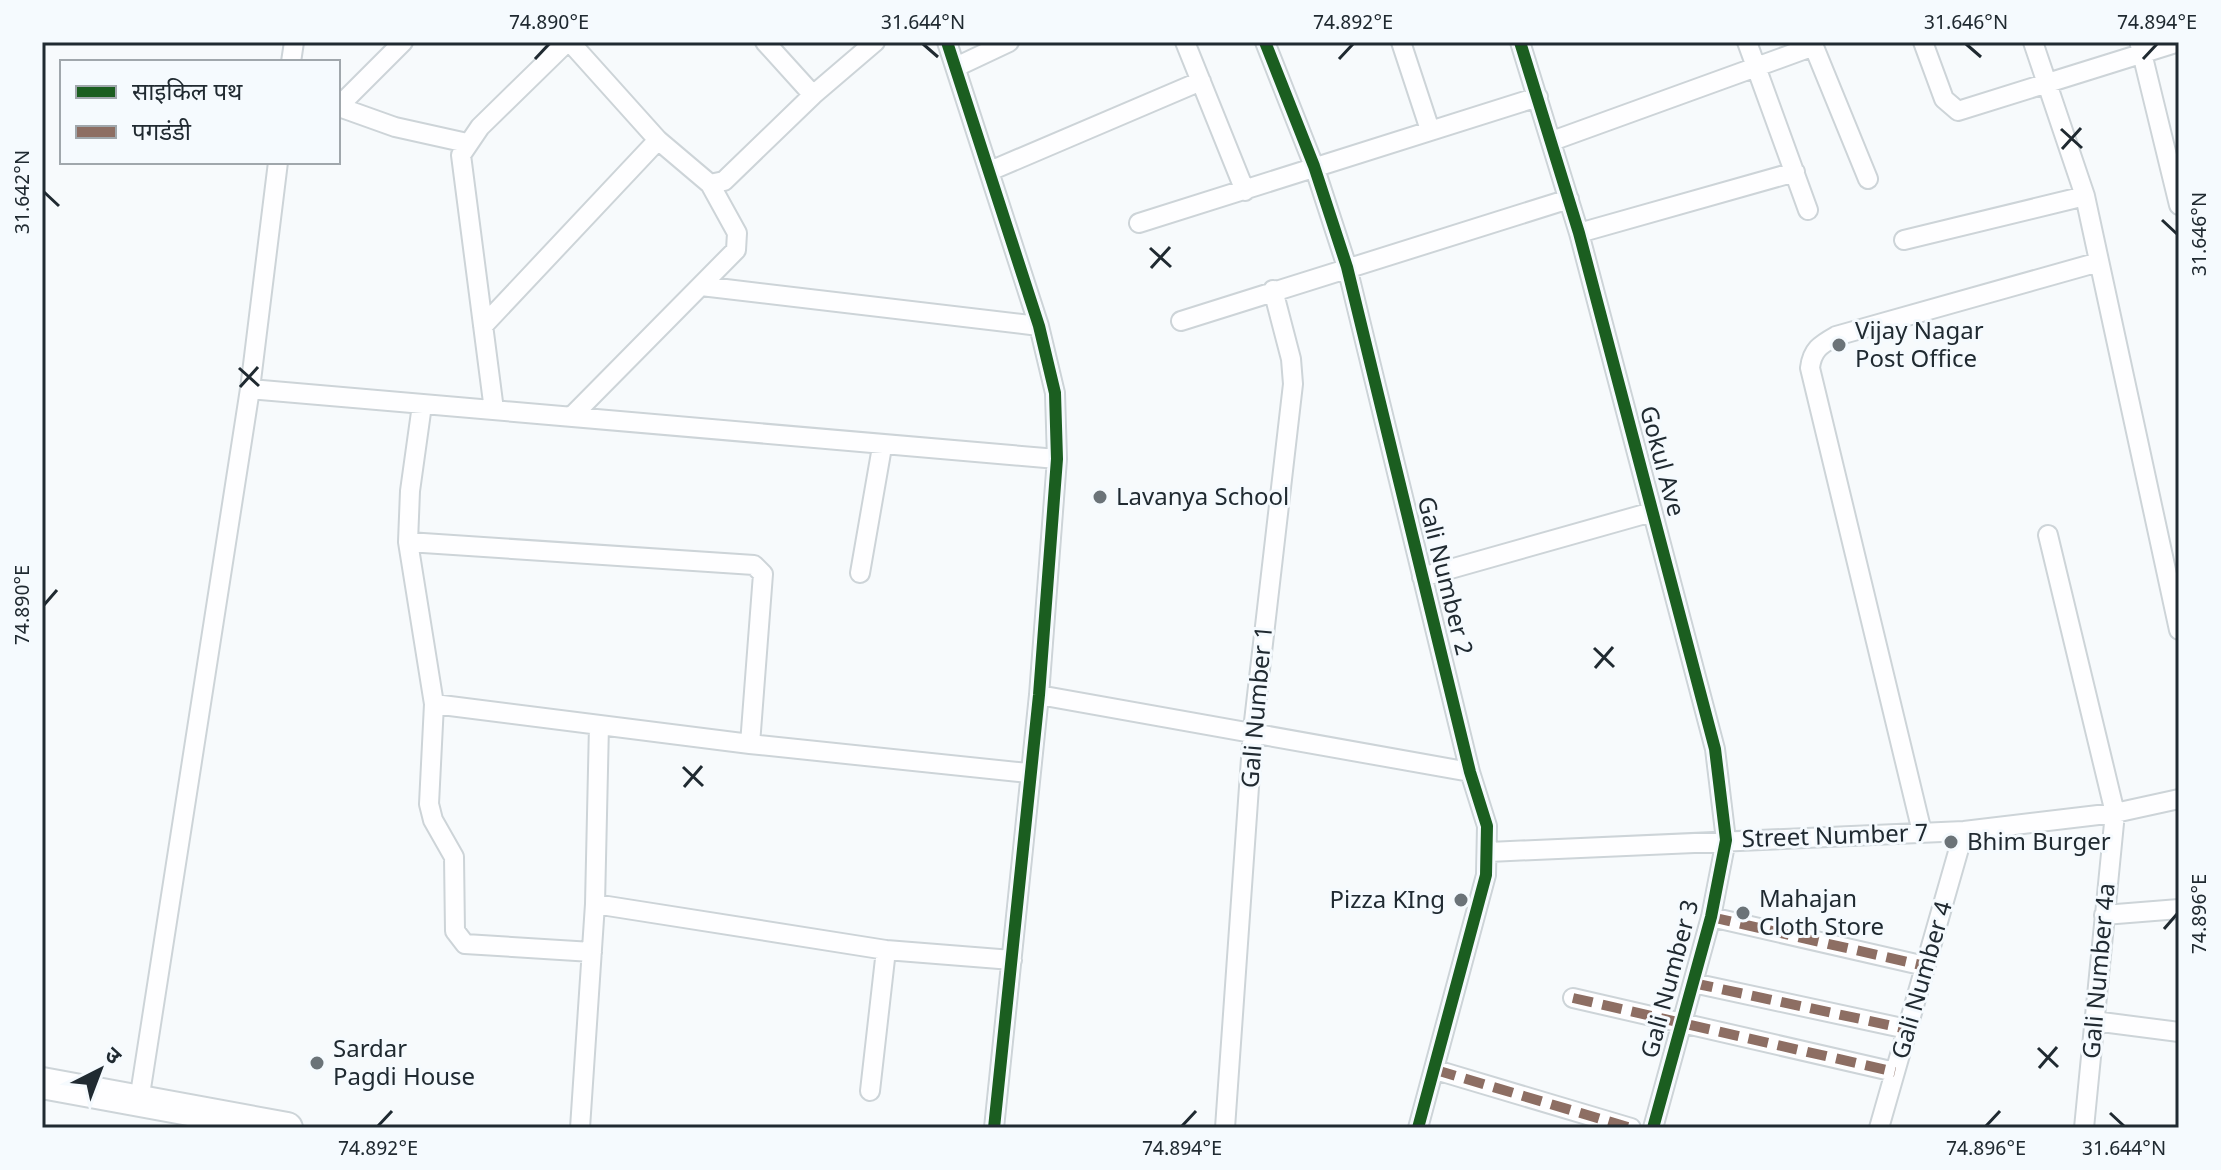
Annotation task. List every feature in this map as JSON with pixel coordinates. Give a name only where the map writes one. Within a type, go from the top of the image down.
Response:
[{"type":"main road","points":[[42,1083],[287,1128]]},
{"type":"street","points":[[340,105],[403,42]]},
{"type":"street","points":[[494,410],[460,165],[467,143],[568,42],[658,140],[710,184],[737,233],[738,243],[736,250],[571,417]]},
{"type":"street","points":[[765,42],[813,95]]},
{"type":"street","points":[[710,184],[724,181],[813,95],[875,42]]},
{"type":"street","points":[[947,42],[1039,326],[1055,393],[1057,459],[1039,695],[1028,773],[994,1128]]},
{"type":"street","points":[[956,67],[1009,42]]},
{"type":"street","points":[[1185,42],[1245,191]]},
{"type":"street","name":"Gali Number 2","points":[[1265,42],[1314,166],[1347,267],[1470,772],[1487,826],[1489,852],[1486,875],[1418,1128]]},
{"type":"street","points":[[1401,42],[1430,130]]},
{"type":"street","name":"Gokul Ave","points":[[1520,42],[1579,233],[1709,718],[1726,840]]},
{"type":"street","points":[[1747,42],[1808,210]]},
{"type":"street","points":[[1923,42],[1944,99],[1958,111],[2142,48],[2179,42]]},
{"type":"street","points":[[2033,42],[2085,196],[2179,630]]},
{"type":"street","points":[[1552,141],[1813,44],[1868,179]]},
{"type":"street","points":[[2142,48],[2174,164],[2179,205]]},
{"type":"street","points":[[990,171],[1201,81]]},
{"type":"street","points":[[1139,223],[1538,97]]},
{"type":"street","points":[[340,108],[395,127],[467,143]]},
{"type":"street","points":[[483,326],[658,140]]},
{"type":"street","points":[[139,1101],[250,389],[278,164]]},
{"type":"street","points":[[1579,233],[1795,172]]},
{"type":"street","points":[[1904,240],[2085,196]]},
{"type":"street","points":[[1181,321],[1569,199]]},
{"type":"street","points":[[1922,832],[1810,368],[1813,351],[1836,336],[2099,262]]},
{"type":"street","points":[[701,286],[1039,326]]},
{"type":"street","name":"Gali Number 1","points":[[1225,1128],[1253,730],[1293,384],[1291,359],[1273,290]]},
{"type":"street","points":[[250,389],[882,447],[1057,459]]},
{"type":"street","points":[[422,405],[410,491],[408,542],[434,704],[429,804],[433,820],[446,838],[454,857],[457,936],[465,944],[592,952]]},
{"type":"street","points":[[860,573],[882,447]]},
{"type":"street","points":[[1422,577],[1652,512]]},
{"type":"street","name":"Gali Number 4a","points":[[2048,535],[2115,813],[2084,1128]]},
{"type":"street","points":[[408,542],[754,565],[763,574],[750,744]]},
{"type":"street","points":[[1039,695],[1253,730],[1470,772]]},
{"type":"street","points":[[434,704],[750,744],[1028,773]]},
{"type":"street","points":[[580,1128],[595,904],[599,725]]},
{"type":"street","name":"Street Number 7","points":[[1489,852],[1964,831],[2115,813],[2179,799]]},
{"type":"street","name":"Gali Number 4","points":[[1879,1128],[1964,831]]},
{"type":"street","name":"Gali Number 3","points":[[1653,1128],[1711,917],[1726,840]]},
{"type":"street","points":[[595,904],[886,950],[1012,960]]},
{"type":"street","points":[[2104,915],[2179,909]]},
{"type":"street","points":[[1711,917],[1925,966]]},
{"type":"street","points":[[870,1091],[886,950]]},
{"type":"street","points":[[1693,983],[1907,1029]]},
{"type":"street","points":[[1573,998],[1895,1072]]},
{"type":"street","points":[[2094,1021],[2179,1032]]},
{"type":"street","points":[[1436,1070],[1631,1128]]},
{"type":"marked path","points":[[1711,917],[1925,966]]},
{"type":"marked path","points":[[1693,983],[1907,1029]]},
{"type":"marked path","points":[[1573,998],[1895,1072]]},
{"type":"marked path","points":[[1436,1070],[1631,1128]]},
{"type":"cycle path","points":[[947,42],[1039,326],[1055,393],[1057,459],[1039,695],[994,1128]]},
{"type":"cycle path","points":[[1265,42],[1314,166],[1347,267],[1470,772],[1487,826],[1486,875],[1418,1128]]},
{"type":"cycle path","points":[[1520,42],[1579,233],[1715,749],[1726,840],[1711,917],[1653,1128]]},
{"type":"place","name":"Vijay Nagar Post Office","points":[[1839,345]]},
{"type":"place","name":"Lavanya School","points":[[1100,497]]},
{"type":"place","name":"Bhim Burger","points":[[1951,842]]},
{"type":"place","name":"Pizza KIng","points":[[1461,900]]},
{"type":"place","name":"Mahajan Cloth Store","points":[[1743,913]]},
{"type":"place","name":"Sardar Pagdi House","points":[[317,1063]]}]
